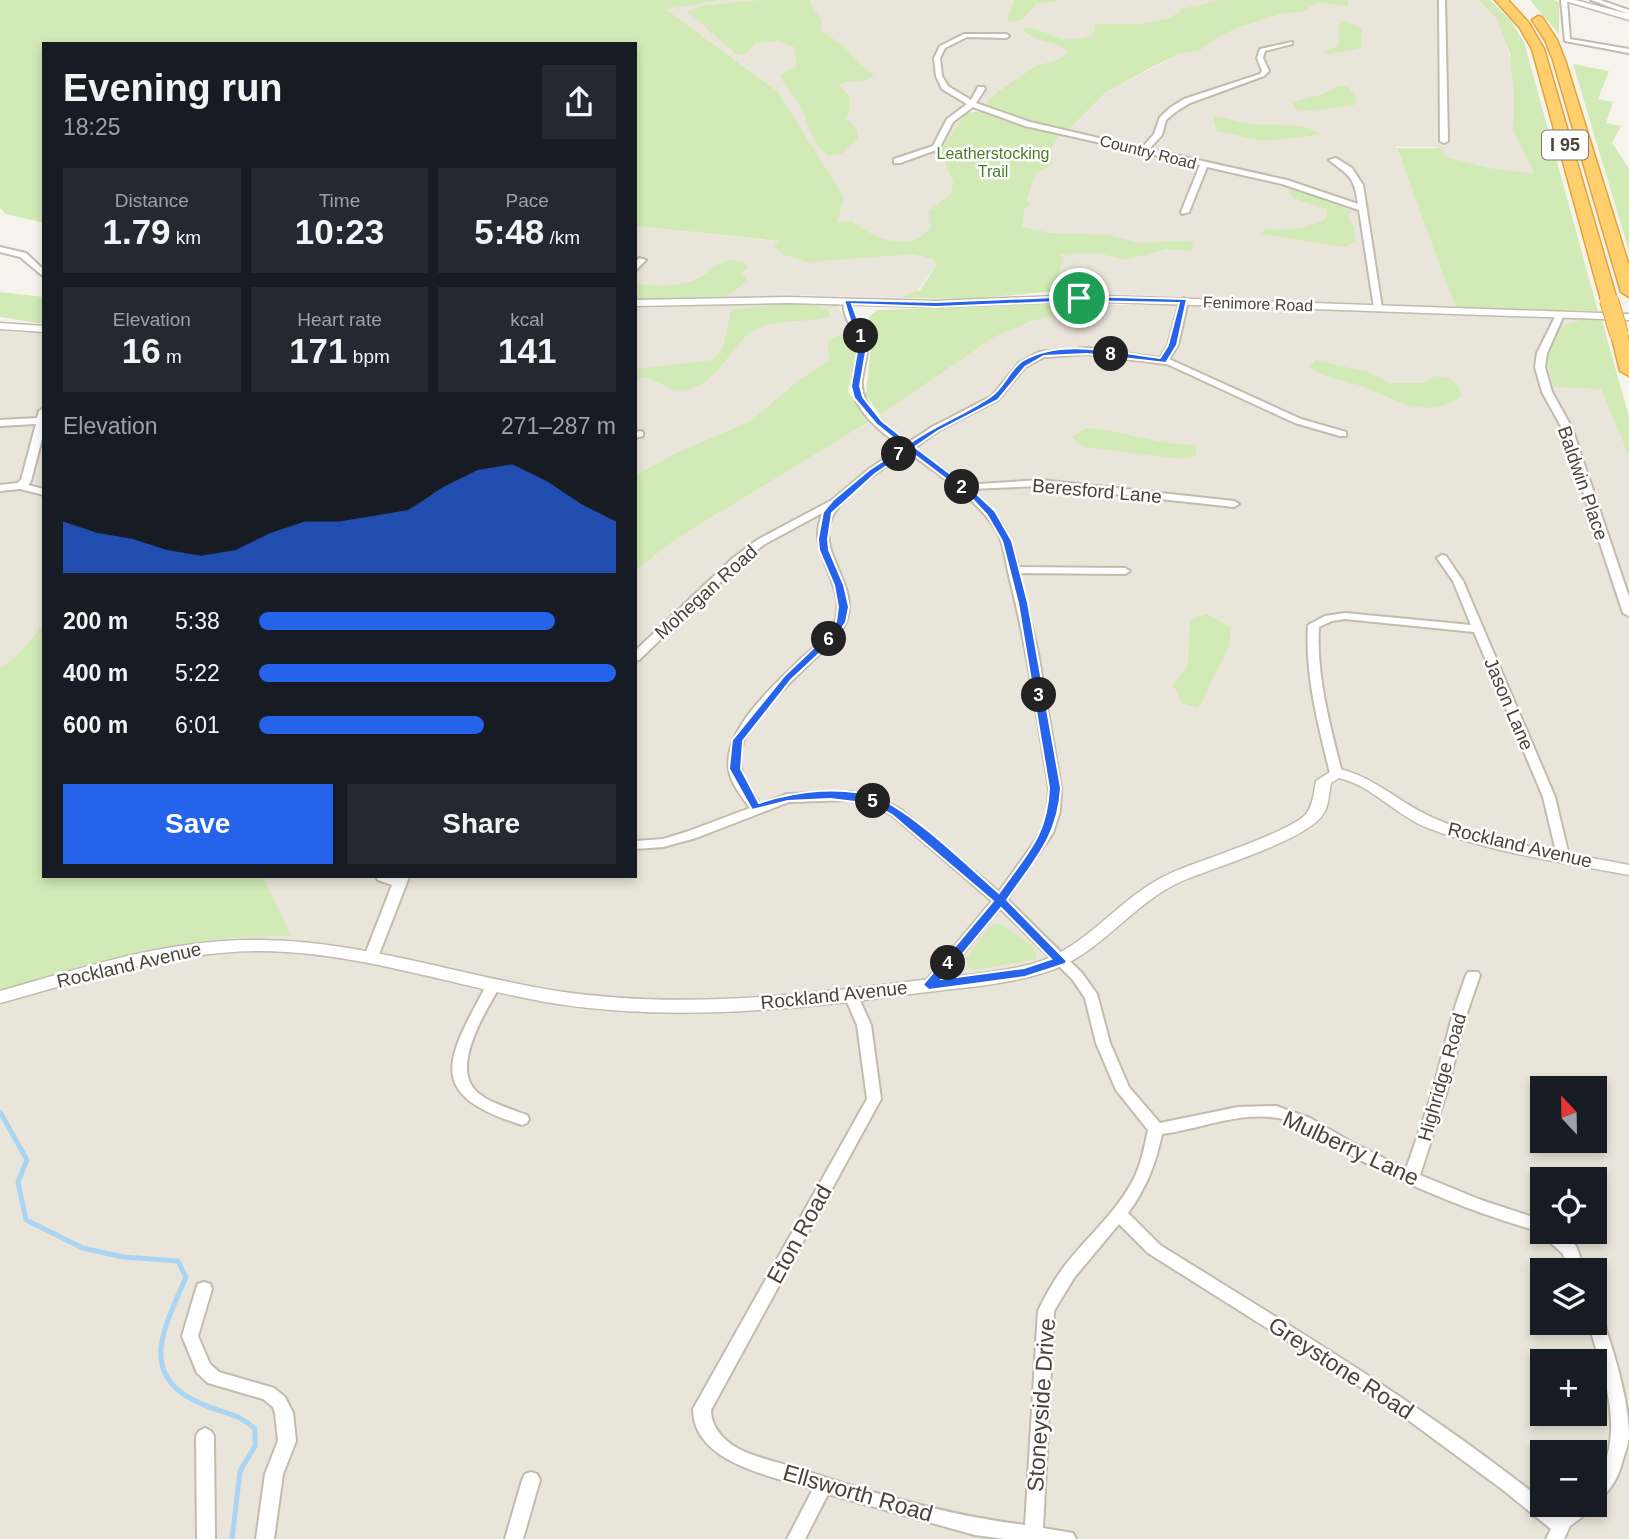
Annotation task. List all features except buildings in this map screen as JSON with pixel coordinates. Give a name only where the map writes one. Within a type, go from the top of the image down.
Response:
[{"type":"highway","name":"I 95","points":[[1501,0],[1525,26],[1538,49],[1629,371]]},
{"type":"highway","name":"I 95","points":[[1518,0],[1542,25],[1555,50],[1629,292]]},
{"type":"street","points":[[1442,0],[1444,141]]},
{"type":"street","points":[[1629,18],[1565,0],[1565,36],[1574,43],[1629,51]]},
{"type":"street","points":[[1594,0],[1629,12]]},
{"type":"street","name":"Country Road","points":[[1006,36],[966,35],[951,41],[939,51],[939,76],[945,87],[972,104],[1028,124],[1145,149],[1203,166],[1284,182],[1364,209]]},
{"type":"street","points":[[1145,149],[1157,135],[1163,119],[1174,109],[1187,101],[1262,75],[1266,71],[1260,58],[1262,50],[1290,44]]},
{"type":"street","points":[[897,161],[936,147],[950,121],[972,104],[981,89]]},
{"type":"street","points":[[1333,160],[1356,177],[1364,209],[1378,308]]},
{"type":"street","points":[[1185,212],[1203,166]]},
{"type":"street","points":[[0,249],[23,255],[42,273]]},
{"type":"street","points":[[637,266],[642,260]]},
{"type":"street","name":"Fenimore Road","points":[[637,303],[789,300],[936,304],[1079,298],[1629,317]]},
{"type":"street","points":[[1163,361],[1173,345],[1184,301]]},
{"type":"street","points":[[847,302],[862,346],[856,386],[859,398],[879,422],[991,513],[1007,541],[1023,603],[1055,788],[1054,811],[1047,833],[1000,900],[929,985]]},
{"type":"street","name":"Baldwin Place","points":[[1560,315],[1542,353],[1540,367],[1547,393],[1566,428],[1629,613]]},
{"type":"street","points":[[0,326],[42,329]]},
{"type":"street","name":"Mohegan Road","points":[[637,656],[737,560],[761,542],[836,502],[872,472],[935,429],[995,398],[1022,365],[1042,354],[1087,351],[1163,361],[1194,372],[1298,421],[1343,434]]},
{"type":"street","points":[[0,423],[42,416],[26,481],[20,486]]},
{"type":"street","name":"Beresford Lane","points":[[959,485],[979,487],[1041,483],[1234,504]]},
{"type":"street","points":[[0,488],[20,486],[42,492]]},
{"type":"street","points":[[756,808],[735,769],[737,740],[788,678],[831,636],[841,622],[844,607],[839,585],[824,550],[823,539],[828,512],[836,502]]},
{"type":"street","name":"Jason Lane","points":[[1442,558],[1458,580],[1476,629],[1549,797],[1563,856]]},
{"type":"street","points":[[1013,570],[1125,571]]},
{"type":"street","points":[[1336,773],[1318,693],[1312,639],[1314,625],[1329,618],[1345,616],[1476,629]]},
{"type":"street","name":"Rockland Avenue","points":[[0,997],[80,974],[213,946],[296,947],[371,957],[564,999],[647,1004],[730,1005],[852,997],[1025,972],[1060,961],[1091,941],[1125,908],[1149,891],[1188,870],[1309,821],[1317,811],[1324,780],[1336,773],[1354,775],[1406,811],[1430,823],[1490,841],[1629,870]]},
{"type":"street","points":[[637,845],[663,843],[691,835],[787,798],[830,795],[875,801],[896,813],[1000,900],[1077,976],[1092,998],[1102,1043],[1123,1090],[1156,1129]]},
{"type":"street","points":[[371,957],[400,880]]},
{"type":"street","name":"Highridge Road","points":[[1411,1178],[1439,1094],[1473,975]]},
{"type":"street","points":[[494,984],[457,1060],[460,1083],[479,1104],[522,1119]]},
{"type":"street","name":"Eton Road","points":[[734,1455],[708,1434],[702,1419],[702,1409],[874,1099],[864,1024],[852,997]]},
{"type":"street","name":"Mulberry Lane","points":[[1156,1129],[1180,1127],[1231,1112],[1269,1111],[1304,1121],[1411,1178],[1530,1223]]},
{"type":"street","name":"Stoneyside Drive","points":[[1034,1534],[1046,1311],[1054,1290],[1119,1214],[1147,1167],[1156,1129]]},
{"type":"street","name":"Greystone Road","points":[[1119,1214],[1154,1249],[1387,1395],[1509,1484],[1558,1533]]},
{"type":"street","points":[[1563,1244],[1570,1250],[1573,1258]]},
{"type":"street","points":[[204,1289],[190,1336],[203,1368],[214,1378],[268,1393],[279,1402],[284,1413],[286,1441],[274,1474],[265,1539]]},
{"type":"street","points":[[1600,1335],[1616,1386],[1622,1431],[1607,1478]]},
{"type":"street","points":[[205,1436],[206,1539]]},
{"type":"street","name":"Ellsworth Road","points":[[734,1455],[824,1485],[975,1527],[1067,1539]]},
{"type":"street","points":[[514,1539],[531,1480]]},
{"type":"street","points":[[796,1539],[824,1485]]},
{"type":"street","points":[[1558,1533],[1563,1521],[1568,1517]]},
{"type":"shaded area","points":[[722,0],[1227,0],[1041,69],[984,105],[966,113],[941,151],[953,182],[943,255],[915,294],[900,298],[792,295],[727,300],[637,301],[637,226],[786,242],[777,91],[665,8]]},
{"type":"shaded area","points":[[1320,0],[1480,0],[1499,18],[1543,180],[1441,157],[1436,147],[1396,147],[1461,310],[1056,291],[1063,256],[1017,251],[1028,193],[1047,141],[1067,131],[1106,92],[1201,43],[1258,19]]},
{"type":"shaded area","points":[[837,303],[857,344],[800,379],[749,422],[637,477],[637,305]]},
{"type":"shaded area","points":[[1075,305],[1232,305],[1594,318],[1606,383],[1629,430],[1629,1539],[0,1539],[0,990],[157,948],[227,938],[290,936],[263,878],[637,878],[637,569],[676,539],[880,415],[1014,323],[1045,310]]},
{"type":"shaded area","points":[[0,330],[42,332],[42,685],[0,695]]},
{"type":"green space","points":[[0,0],[721,0],[666,9],[777,91],[844,197],[837,223],[851,220],[874,235],[892,241],[910,241],[922,236],[931,227],[929,211],[951,194],[953,182],[940,151],[966,113],[982,111],[1021,125],[1060,134],[1049,152],[1053,164],[1035,174],[1027,199],[1030,205],[1025,208],[1022,227],[1051,233],[1108,235],[1138,243],[1193,241],[1192,251],[1167,249],[1125,260],[1098,253],[1057,254],[1063,256],[1056,291],[972,299],[900,298],[920,290],[937,264],[933,259],[914,254],[808,262],[784,255],[774,246],[780,241],[637,226],[637,42],[42,42],[42,223],[6,214],[0,208]]},
{"type":"green space","points":[[761,0],[810,0],[821,19],[821,30],[874,75],[866,80],[839,85],[850,97],[850,110],[846,119],[856,127],[858,138],[843,153],[829,156],[819,147],[802,109],[780,76],[797,67],[794,47],[777,41],[756,43],[745,54],[736,54],[688,12],[699,6]]},
{"type":"green space","points":[[1014,0],[1061,0],[1036,4],[1022,20],[1009,22],[1007,19]]},
{"type":"green space","name":"Leatherstocking Trail","points":[[1221,0],[1348,0],[1348,7],[1318,2],[1302,12],[1283,13],[1237,28],[1200,50],[1179,54],[1106,92],[1067,131],[1029,122],[984,105],[996,93],[1036,66],[1058,60],[1069,53],[1058,45],[1027,34],[1022,29],[1030,28],[1070,40],[1093,34],[1095,24],[1140,24],[1171,18],[1182,9]]},
{"type":"green space","points":[[1479,0],[1490,0],[1510,20],[1524,42],[1598,311],[1457,308],[1450,293],[1397,148],[1441,148],[1446,157],[1489,168],[1535,174],[1513,131],[1514,97],[1510,54],[1497,19]]},
{"type":"green space","points":[[1530,0],[1554,0],[1559,3],[1559,34]]},
{"type":"green space","points":[[1344,21],[1362,29],[1361,48],[1332,54],[1322,53],[1337,46],[1340,40],[1337,27]]},
{"type":"green space","points":[[1573,64],[1609,71],[1598,99],[1613,102],[1606,123],[1621,126],[1612,143],[1629,169],[1629,251]]},
{"type":"green space","points":[[1339,86],[1348,87],[1357,99],[1353,106],[1295,109],[1293,102],[1320,95]]},
{"type":"green space","points":[[1213,116],[1245,123],[1304,127],[1321,135],[1263,141],[1217,131]]},
{"type":"green space","points":[[1298,189],[1352,212],[1348,215],[1355,229],[1355,241],[1346,247],[1261,234],[1265,229],[1305,227],[1327,218],[1327,209],[1295,199],[1287,192]]},
{"type":"green space","points":[[730,260],[743,262],[748,267],[742,273],[747,280],[720,299],[637,299],[637,284],[661,286],[687,283],[716,265]]},
{"type":"green space","points":[[0,292],[42,297],[42,324],[0,317]]},
{"type":"green space","points":[[778,304],[814,304],[828,310],[830,316],[760,327],[741,342],[713,375],[690,389],[676,390],[648,378],[637,377],[637,369],[713,360],[723,347],[731,310]]},
{"type":"green space","points":[[1075,305],[1068,306],[1069,312],[1031,321],[994,337],[880,415],[866,395],[871,346],[869,317],[877,310]]},
{"type":"green space","points":[[1584,319],[1602,321],[1629,417],[1629,456],[1601,389],[1554,387],[1548,362],[1552,343],[1561,326]]},
{"type":"green space","points":[[845,333],[852,337],[851,348],[857,344],[848,392],[870,421],[676,539],[637,569],[637,475],[676,453],[749,422],[800,379],[829,361],[828,340]]},
{"type":"green space","points":[[1315,360],[1368,372],[1389,383],[1423,383],[1435,376],[1450,378],[1460,389],[1461,397],[1435,407],[1399,402],[1322,374],[1310,367]]},
{"type":"green space","points":[[1085,428],[1167,443],[1195,445],[1197,453],[1193,457],[1183,459],[1083,447],[1072,437]]},
{"type":"green space","points":[[1207,614],[1230,627],[1229,641],[1224,657],[1197,708],[1182,703],[1173,685],[1188,665],[1190,620]]},
{"type":"green space","points":[[42,626],[42,878],[263,878],[291,936],[227,938],[157,948],[0,990],[0,668],[18,655]]},
{"type":"green space","points":[[1002,924],[1035,948],[1036,959],[975,970],[967,967],[966,958],[991,925]]},
{"type":"waterway","points":[[0,1112],[27,1160],[18,1182],[26,1220],[83,1248],[123,1257],[178,1261],[186,1277],[170,1314],[161,1349],[162,1365],[168,1379],[181,1393],[236,1416],[255,1429],[255,1446],[240,1471],[232,1539]]},
{"type":"route","points":[[1079,298],[936,304],[847,302],[861,335],[863,355],[856,386],[859,398],[879,422],[910,447],[974,496],[991,513],[1007,541],[1023,603],[1055,788],[1054,811],[1047,833],[1000,900],[929,985],[1025,972],[1060,961],[1000,900],[896,813],[875,801],[830,795],[787,798],[756,808],[744,791],[735,769],[737,740],[788,678],[831,636],[841,622],[844,607],[839,585],[824,550],[823,539],[828,512],[836,502],[872,472],[910,447],[935,429],[995,398],[1015,377],[1022,365],[1042,354],[1087,351],[1163,361],[1173,345],[1184,301],[1079,298]]}]
